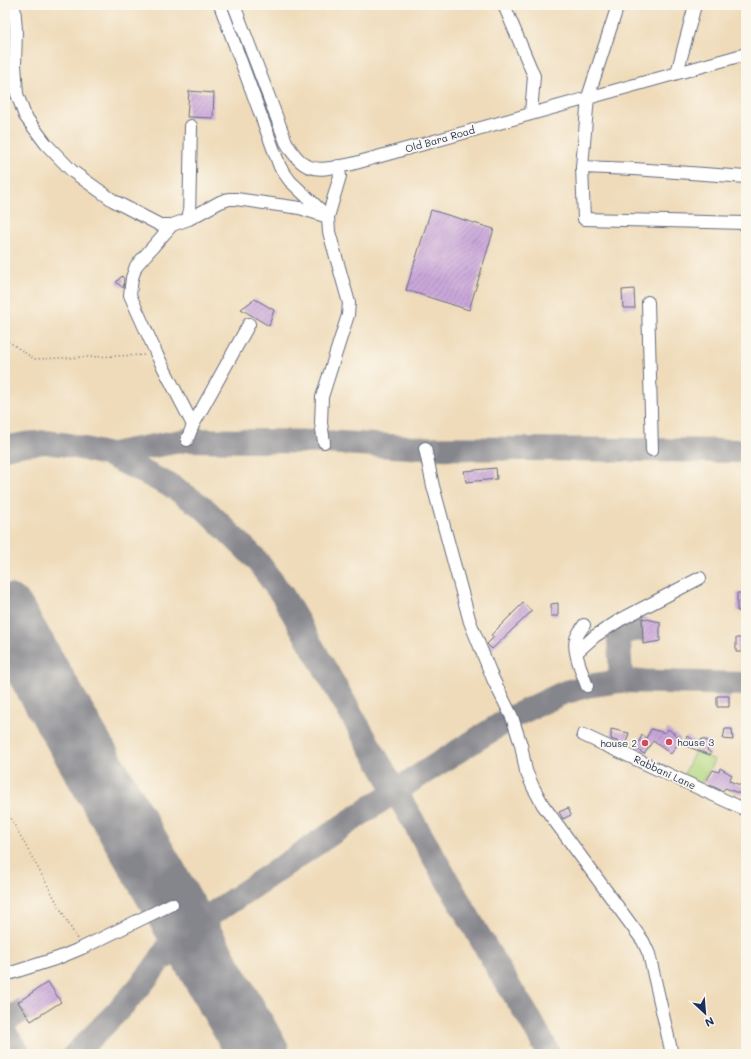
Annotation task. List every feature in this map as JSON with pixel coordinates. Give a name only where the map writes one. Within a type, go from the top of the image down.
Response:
[{"type":"street","points":[[14,5],[17,94],[25,116],[46,144],[72,170],[114,201],[160,224],[172,225],[189,219],[220,202],[229,199],[300,208],[328,217]]},
{"type":"street","points":[[220,5],[280,167],[290,181],[328,217]]},
{"type":"street","name":"Old Bara Road","points":[[234,5],[286,142],[292,154],[306,166],[318,169],[352,164],[746,54]]},
{"type":"street","points":[[504,5],[534,76],[532,113]]},
{"type":"street","points":[[618,5],[588,97],[582,167],[584,219],[746,223]]},
{"type":"street","points":[[677,73],[695,5]]},
{"type":"street","points":[[189,219],[191,126]]},
{"type":"street","points":[[324,442],[322,397],[348,315],[349,303],[328,232],[328,217],[340,176],[338,166]]},
{"type":"street","points":[[582,167],[746,177]]},
{"type":"street","points":[[172,225],[136,266],[132,278],[130,295],[157,355],[194,425]]},
{"type":"street","points":[[648,302],[652,450]]},
{"type":"street","points":[[187,440],[249,324]]},
{"type":"street","points":[[425,448],[433,486],[470,622],[493,679],[512,717],[521,745],[526,771],[543,805],[643,941],[649,954],[672,1054]]},
{"type":"street","points":[[577,652],[595,636],[620,620],[700,578]]},
{"type":"street","points":[[584,625],[576,639],[575,646],[579,665],[587,686]]},
{"type":"street","name":"Rabbani Lane","points":[[583,735],[746,810]]},
{"type":"street","points":[[5,975],[58,958],[82,948],[172,904]]},
{"type":"path","points":[[5,340],[34,359],[157,355]]},
{"type":"path","points":[[5,808],[82,948]]},
{"type":"green space","points":[[695,751],[715,760],[700,785],[682,779]]},
{"type":"building","points":[[189,91],[214,93],[213,118],[187,117]]},
{"type":"building","points":[[431,210],[494,229],[469,310],[406,290]]},
{"type":"building","points":[[122,276],[124,279],[123,288],[116,282]]},
{"type":"building","points":[[634,289],[635,308],[623,308],[622,290]]},
{"type":"building","points":[[255,299],[274,310],[269,326],[241,309]]},
{"type":"building","points":[[496,468],[497,479],[466,482],[464,471]]},
{"type":"building","points":[[737,593],[746,593],[746,611],[737,611]]},
{"type":"building","points":[[523,603],[532,611],[492,649],[487,644],[494,637],[491,635]]},
{"type":"building","points":[[558,603],[558,616],[551,616],[551,604]]},
{"type":"building","points":[[642,618],[660,622],[660,641],[643,644]]},
{"type":"building","points":[[736,638],[746,638],[746,652],[736,652]]},
{"type":"building","points":[[717,696],[729,696],[729,707],[717,707]]},
{"type":"building","points":[[611,729],[629,733],[625,746],[611,739]]},
{"type":"building","points":[[651,729],[665,733],[668,729],[681,739],[671,754],[653,741],[644,754],[636,748],[642,735],[646,738]]},
{"type":"building","points":[[725,729],[732,729],[733,740],[723,739]]},
{"type":"building","points":[[687,736],[699,744],[702,739],[711,742],[707,750],[711,753],[710,755],[683,745]]},
{"type":"building","points":[[720,768],[732,775],[729,781],[746,787],[746,796],[725,788],[723,791],[705,783],[713,770],[719,772]]},
{"type":"building","points":[[568,808],[571,815],[563,819],[559,812]]},
{"type":"building","points":[[48,982],[61,1002],[31,1021],[18,1002]]},
{"type":"taxiway","points":[[5,448],[46,442],[68,445],[109,455],[187,440],[324,442],[425,448],[746,451]]},
{"type":"taxiway","points":[[109,455],[173,487],[204,508],[255,558],[283,596],[549,1054]]},
{"type":"taxiway","points":[[621,681],[619,638],[625,632],[641,629]]},
{"type":"taxiway","points":[[188,930],[395,791],[512,717],[563,693],[587,686],[621,681],[746,684]]},
{"type":"taxiway","points":[[75,1054],[118,1011],[149,975],[161,958],[171,941],[176,925],[176,917],[172,904]]},
{"type":"taxiway","points":[[160,960],[175,952],[186,949],[196,951],[202,955]]},
{"type":"taxiway","points":[[5,1021],[20,1012]]},
{"type":"taxiway","points":[[5,1033],[19,1054]]},
{"type":"runway","points":[[5,614],[259,1054]]},
{"type":"place","name":"house 3","points":[[669,742]]},
{"type":"place","name":"house 2","points":[[645,743]]}]
